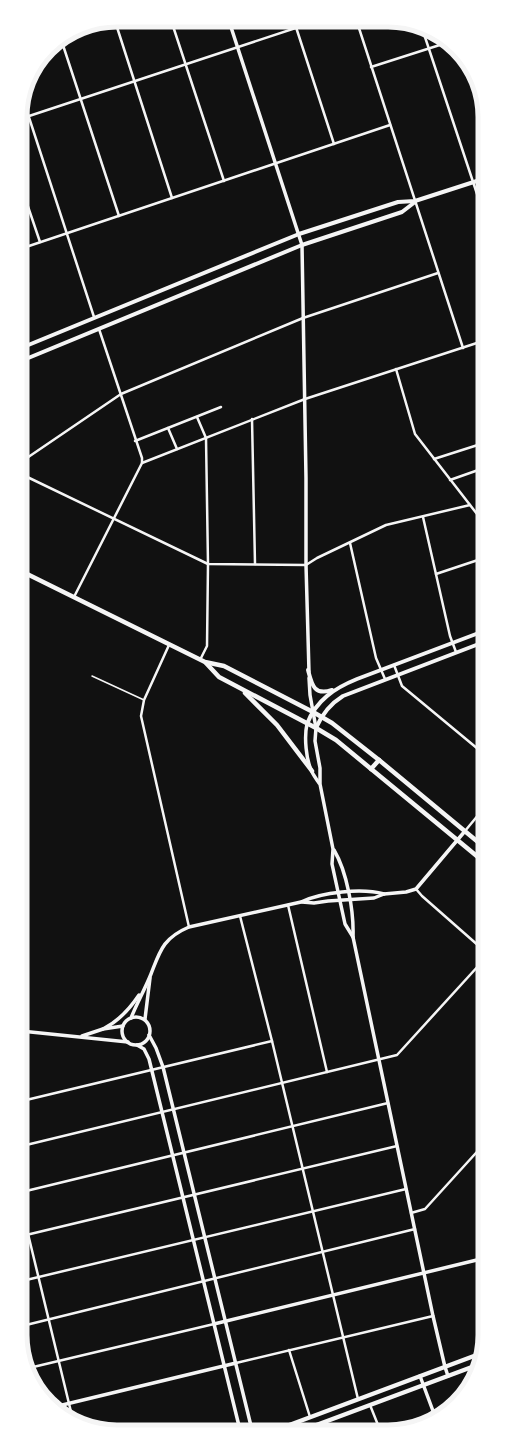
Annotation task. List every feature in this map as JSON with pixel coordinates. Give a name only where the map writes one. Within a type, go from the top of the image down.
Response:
[{"type":"main road","points":[[27,359],[302,245],[402,212],[415,202],[478,180]]},
{"type":"main road","points":[[27,345],[299,234],[398,202],[415,202]]},
{"type":"main road","points":[[27,574],[203,661],[224,666],[313,712],[342,730],[478,842]]},
{"type":"main road","points":[[308,670],[313,687],[317,690],[326,692],[478,633]]},
{"type":"main road","points":[[316,728],[321,717],[330,705],[343,696],[478,644]]},
{"type":"main road","points":[[203,661],[219,678],[316,728],[336,740],[478,857]]},
{"type":"main road","points":[[307,724],[313,712],[324,698],[338,687]]},
{"type":"main road","points":[[239,688],[277,725],[312,771]]},
{"type":"main road","points":[[371,770],[379,760]]},
{"type":"main road","points":[[290,1425],[475,1356]]},
{"type":"main road","points":[[317,1425],[472,1367]]},
{"type":"street","points":[[117,27],[172,198]]},
{"type":"street","points":[[173,27],[224,181]]},
{"type":"street","points":[[231,27],[302,245],[308,670],[316,728],[315,737],[320,768],[320,784],[333,849],[332,864],[345,924],[353,937]]},
{"type":"street","points":[[29,117],[299,27]]},
{"type":"street","points":[[359,27],[463,348]]},
{"type":"street","points":[[296,28],[334,144]]},
{"type":"street","points":[[425,35],[478,197]]},
{"type":"street","points":[[63,45],[119,216]]},
{"type":"street","points":[[371,67],[441,45]]},
{"type":"street","points":[[27,111],[95,318]]},
{"type":"street","points":[[27,247],[390,125]]},
{"type":"street","points":[[27,204],[40,242]]},
{"type":"street","points":[[27,458],[121,394],[303,318],[438,273]]},
{"type":"street","points":[[74,597],[142,463],[142,458],[135,441],[121,394],[98,329]]},
{"type":"street","points":[[142,463],[304,399],[478,343]]},
{"type":"street","points":[[396,369],[415,434],[478,515]]},
{"type":"street","points":[[135,441],[221,407]]},
{"type":"street","points":[[197,417],[206,438],[208,564],[207,646],[203,661]]},
{"type":"street","points":[[252,419],[255,564]]},
{"type":"street","points":[[168,428],[177,449]]},
{"type":"street","points":[[434,459],[478,445]]},
{"type":"street","points":[[450,480],[478,470]]},
{"type":"street","points":[[27,477],[208,564],[306,565],[317,558],[386,525],[470,505]]},
{"type":"street","points":[[423,517],[452,643],[456,652]]},
{"type":"street","points":[[350,543],[376,658],[385,679]]},
{"type":"street","points":[[436,574],[478,560]]},
{"type":"street","points":[[169,645],[144,700],[141,716],[189,927]]},
{"type":"street","points":[[394,665],[402,686],[478,749]]},
{"type":"street","points":[[307,724],[305,730],[306,742],[312,771],[320,784]]},
{"type":"street","points":[[301,902],[314,903],[374,898],[384,894],[406,892],[416,889],[478,815]]},
{"type":"street","points":[[333,849],[341,862],[348,893],[354,921],[353,937],[433,1316],[448,1376]]},
{"type":"street","points":[[416,889],[422,896],[478,944]]},
{"type":"street","points":[[131,1018],[151,975],[158,954],[172,936],[189,927],[301,902],[313,896],[373,891],[384,894]]},
{"type":"street","points":[[288,905],[327,1072]]},
{"type":"street","points":[[240,916],[272,1041],[358,1400]]},
{"type":"street","points":[[27,1145],[397,1055],[478,966]]},
{"type":"street","points":[[151,975],[145,1019],[150,1028],[150,1035],[163,1067],[251,1425]]},
{"type":"street","points":[[103,1029],[115,1022],[127,1011],[144,988]]},
{"type":"street","points":[[128,1042],[123,1034],[123,1026],[128,1019],[139,1017],[145,1019]]},
{"type":"street","points":[[80,1036],[103,1029],[123,1026]]},
{"type":"street","points":[[27,1031],[128,1042],[144,1049],[147,1054],[239,1425]]},
{"type":"street","points":[[137,1045],[146,1041],[150,1035]]},
{"type":"street","points":[[27,1100],[272,1041]]},
{"type":"street","points":[[27,1191],[388,1103]]},
{"type":"street","points":[[28,1235],[398,1146]]},
{"type":"street","points":[[411,1213],[425,1209],[478,1149]]},
{"type":"street","points":[[27,1281],[407,1189]]},
{"type":"street","points":[[27,1325],[415,1229]]},
{"type":"street","points":[[27,1231],[71,1412]]},
{"type":"street","points":[[33,1367],[478,1260]]},
{"type":"street","points":[[61,1405],[433,1316]]},
{"type":"street","points":[[289,1350],[310,1418]]},
{"type":"street","points":[[420,1376],[434,1413]]},
{"type":"street","points":[[370,1405],[378,1425]]},
{"type":"lane","points":[[92,676],[144,700]]}]
